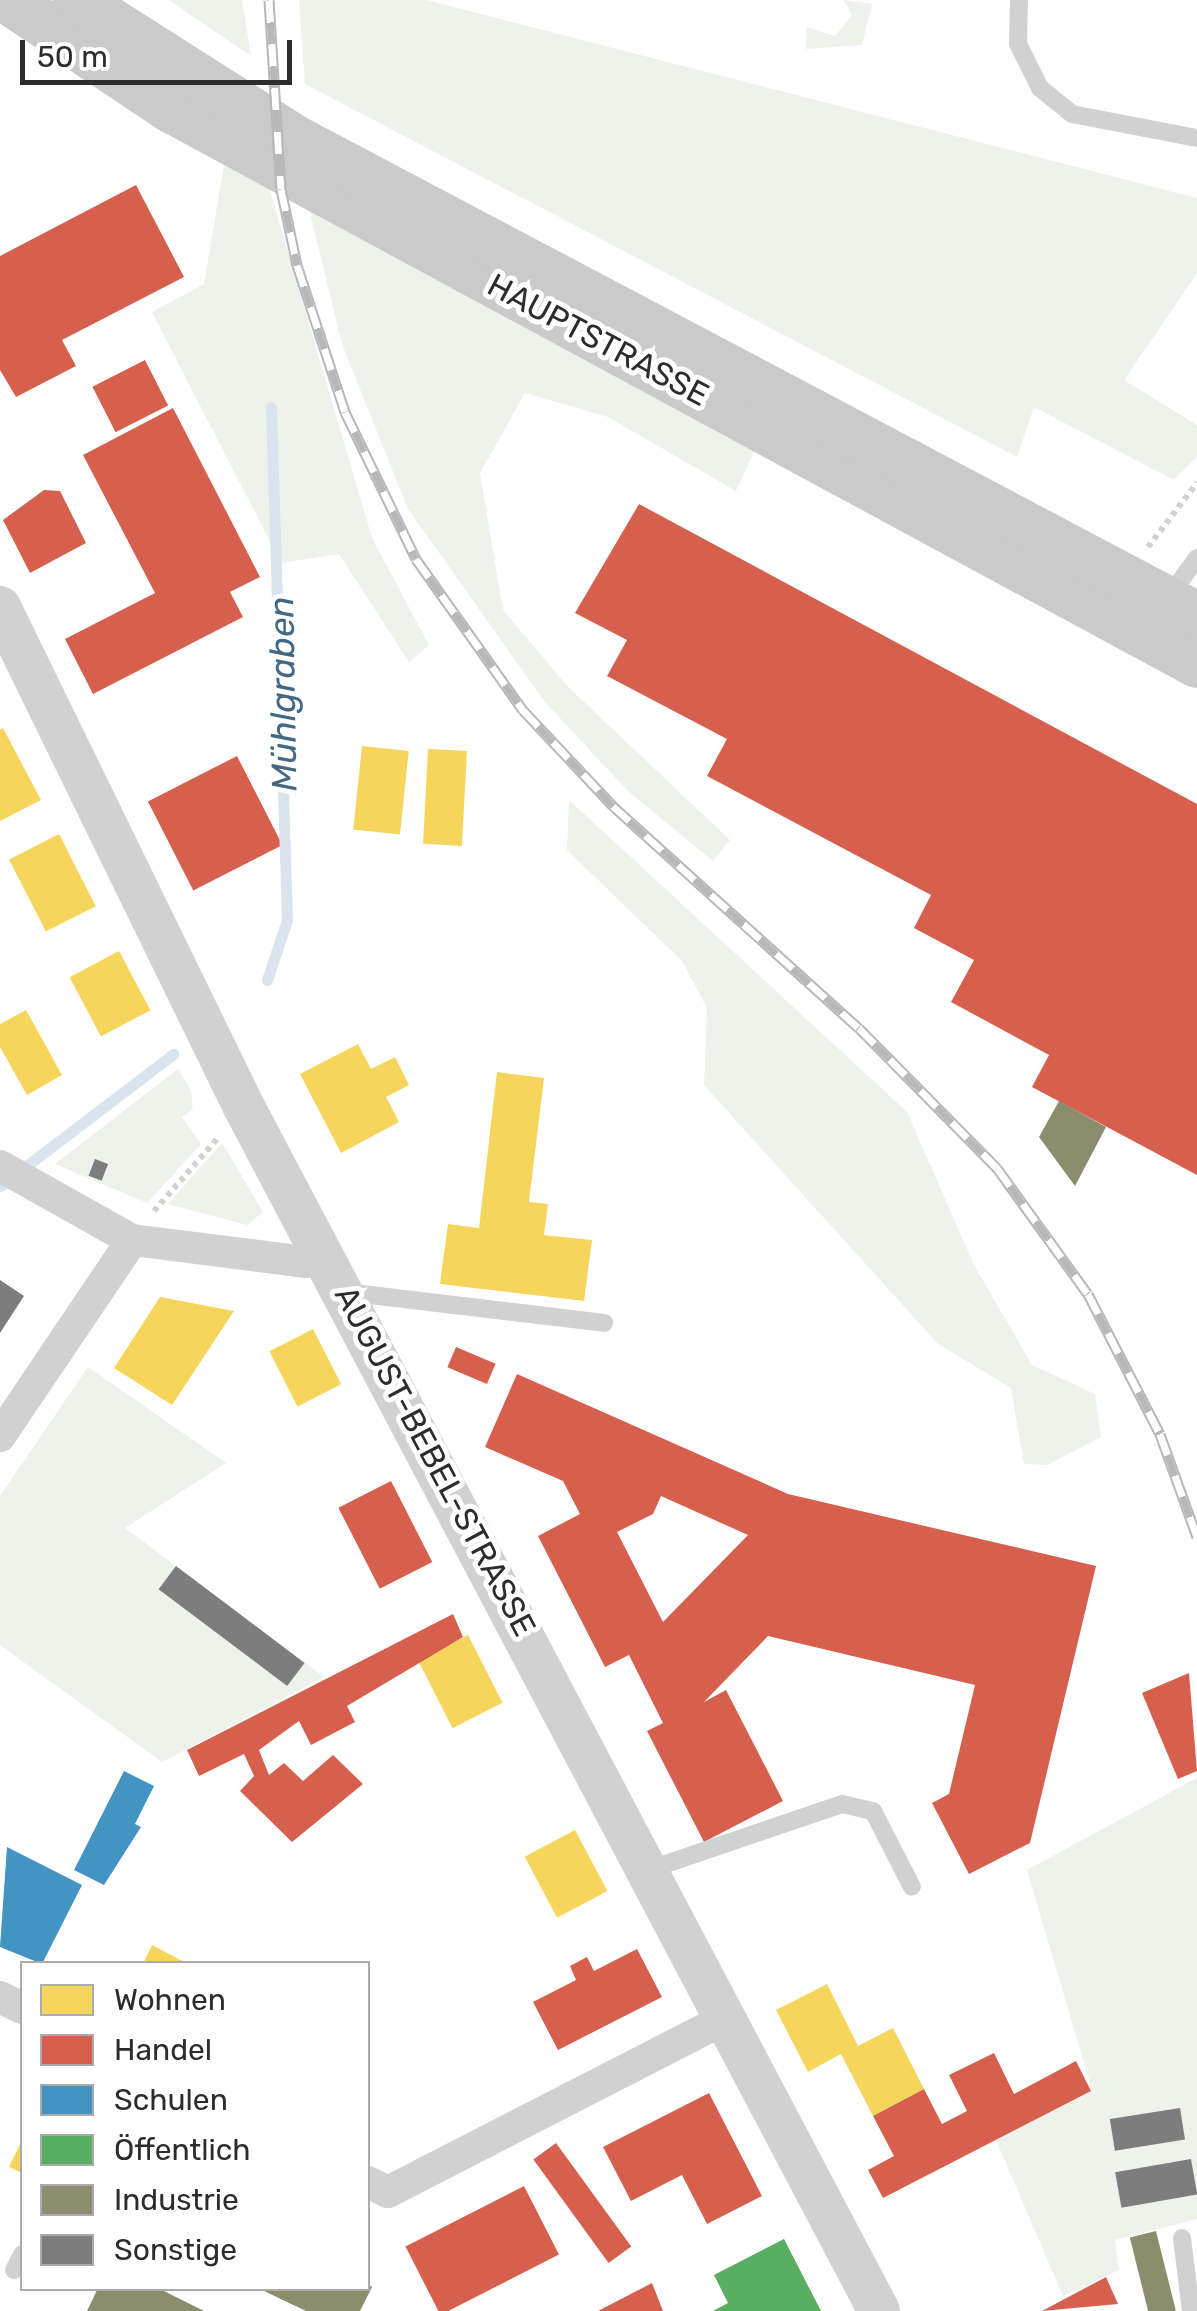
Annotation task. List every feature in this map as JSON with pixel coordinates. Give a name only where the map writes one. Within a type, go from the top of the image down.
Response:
[{"type":"main road","name":"HAUPTSTRASSE","points":[[8,0],[170,109],[1197,664]]},
{"type":"main road","name":"HAUPTSTRASSE","points":[[77,0],[297,140],[1163,597]]},
{"type":"street","name":"AUGUST-BEBEL-STRASSE","points":[[0,607],[244,1107],[651,1869],[879,2311]]},
{"type":"street","points":[[0,1166],[132,1240],[305,1262],[324,1253]]},
{"type":"street","points":[[0,1436],[132,1240]]},
{"type":"street","points":[[370,2183],[388,2192],[728,2018]]},
{"type":"lane","points":[[1019,0],[1018,44],[1040,88],[1072,114],[1197,138]]},
{"type":"lane","points":[[1163,597],[1197,558]]},
{"type":"lane","points":[[345,1292],[604,1324]]},
{"type":"lane","points":[[651,1869],[842,1804],[873,1811],[912,1887]]},
{"type":"lane","points":[[1182,2238],[1191,2311]]},
{"type":"path","points":[[1163,597],[1197,483]]},
{"type":"path","points":[[132,1240],[244,1107]]},
{"type":"shaded area","points":[[169,0],[242,0],[251,56]]},
{"type":"shaded area","points":[[299,0],[426,0],[1197,198],[1197,273],[1124,380],[1197,425],[1197,456],[1174,480],[1034,407],[1017,457],[305,84]]},
{"type":"shaded area","points":[[844,0],[872,4],[862,45],[806,49],[807,27],[835,36],[852,15]]},
{"type":"shaded area","points":[[225,159],[265,174],[372,538],[429,645],[409,662],[339,554],[281,563],[152,312],[204,284]]},
{"type":"shaded area","points":[[309,209],[755,450],[736,491],[608,417],[525,393],[480,473],[503,610],[567,686],[730,840],[713,861],[628,791],[545,702],[408,509],[342,344]]},
{"type":"shaded area","points":[[569,800],[907,1112],[974,1265],[1032,1365],[1095,1394],[1101,1437],[1047,1465],[1024,1464],[1011,1388],[938,1344],[704,1085],[707,1008],[682,961],[567,850]]},
{"type":"shaded area","points":[[178,1069],[191,1090],[193,1109],[182,1117],[201,1144],[147,1203],[55,1164]]},
{"type":"shaded area","points":[[222,1143],[263,1212],[247,1225],[168,1204]]},
{"type":"shaded area","points":[[88,1367],[226,1463],[125,1528],[324,1677],[162,1762],[0,1645],[0,1496]]},
{"type":"shaded area","points":[[1197,1778],[1197,2219],[1115,2240],[1119,2270],[1063,2296],[996,2140],[1092,2090],[1027,1870]]},
{"type":"building: Wohnen","points":[[3,728],[41,800],[0,821],[0,730]]},
{"type":"building: Wohnen","points":[[362,746],[409,751],[400,834],[353,830]]},
{"type":"building: Wohnen","points":[[428,749],[467,751],[462,846],[423,844]]},
{"type":"building: Wohnen","points":[[59,834],[96,906],[46,932],[9,859]]},
{"type":"building: Wohnen","points":[[119,951],[150,1010],[101,1036],[70,977]]},
{"type":"building: Wohnen","points":[[26,1010],[62,1075],[27,1095],[0,1047],[0,1024]]},
{"type":"building: Wohnen","points":[[358,1044],[371,1069],[395,1057],[409,1085],[386,1097],[399,1122],[341,1153],[300,1074]]},
{"type":"building: Wohnen","points":[[497,1072],[544,1078],[529,1202],[548,1204],[544,1235],[592,1240],[584,1301],[440,1284],[448,1224],[479,1228]]},
{"type":"building: Wohnen","points":[[160,1297],[234,1311],[172,1405],[114,1368]]},
{"type":"building: Wohnen","points":[[313,1329],[341,1384],[297,1406],[269,1351]]},
{"type":"building: Wohnen","points":[[468,1635],[503,1703],[453,1728],[418,1660]]},
{"type":"building: Wohnen","points":[[575,1830],[607,1891],[557,1918],[525,1857]]},
{"type":"building: Wohnen","points":[[152,1945],[182,1961],[144,1961]]},
{"type":"building: Wohnen","points":[[827,1984],[858,2046],[893,2028],[924,2089],[873,2116],[841,2054],[808,2072],[776,2010]]},
{"type":"building: Wohnen","points":[[20,2144],[20,2172],[9,2167]]},
{"type":"building: Handel","points":[[136,185],[184,277],[62,340],[76,366],[16,397],[0,370],[0,256]]},
{"type":"building: Handel","points":[[145,360],[168,405],[116,432],[92,387]]},
{"type":"building: Handel","points":[[173,408],[260,577],[230,592],[243,617],[93,694],[65,639],[155,593],[83,455]]},
{"type":"building: Handel","points":[[44,490],[60,491],[86,543],[30,573],[3,520]]},
{"type":"building: Handel","points":[[639,504],[1197,804],[1197,1175],[1032,1087],[1049,1055],[951,1002],[974,960],[914,928],[931,895],[707,776],[727,739],[607,676],[627,640],[575,613]]},
{"type":"building: Handel","points":[[237,756],[282,845],[193,890],[148,801]]},
{"type":"building: Handel","points":[[456,1347],[496,1364],[487,1384],[447,1367]]},
{"type":"building: Handel","points":[[517,1374],[788,1494],[1096,1566],[1030,1843],[969,1874],[932,1803],[949,1794],[975,1685],[768,1636],[704,1702],[726,1690],[783,1801],[704,1842],[647,1731],[663,1723],[629,1655],[605,1667],[538,1536],[580,1514],[563,1481],[485,1447]],"holes":[[[661,1496],[748,1535],[663,1622],[617,1532],[653,1514]]]},
{"type":"building: Handel","points":[[391,1481],[432,1562],[380,1589],[338,1508]]},
{"type":"building: Handel","points":[[453,1614],[463,1637],[347,1706],[355,1722],[311,1745],[299,1721],[259,1750],[269,1775],[284,1763],[303,1781],[333,1755],[363,1784],[292,1842],[240,1791],[254,1776],[244,1754],[199,1776],[187,1750]]},
{"type":"building: Handel","points":[[1189,1673],[1197,1771],[1178,1779],[1142,1693]]},
{"type":"building: Handel","points":[[637,1949],[662,1997],[558,2050],[533,2002],[576,1980],[570,1966],[587,1957],[594,1971]]},
{"type":"building: Handel","points":[[994,2053],[1014,2094],[1076,2061],[1091,2091],[883,2198],[868,2170],[894,2156],[873,2116],[924,2089],[942,2124],[967,2111],[949,2075]]},
{"type":"building: Handel","points":[[709,2093],[762,2196],[707,2224],[682,2175],[631,2201],[603,2147]]},
{"type":"building: Handel","points":[[556,2143],[631,2247],[609,2263],[533,2159]]},
{"type":"building: Handel","points":[[524,2186],[559,2255],[448,2311],[438,2311],[405,2246]]},
{"type":"building: Handel","points":[[1106,2277],[1118,2304],[1042,2311]]},
{"type":"building: Handel","points":[[652,2283],[663,2311],[598,2311]]},
{"type":"building: Schulen","points":[[124,1771],[154,1786],[135,1824],[141,1827],[104,1885],[74,1870]]},
{"type":"building: Schulen","points":[[7,1847],[82,1885],[44,1961],[0,1947]]},
{"type":"building: Öffentlich","points":[[784,2239],[821,2311],[713,2311],[728,2303],[714,2275]]},
{"type":"building: Industrie","points":[[1059,1101],[1106,1127],[1075,1186],[1039,1137]]},
{"type":"building: Industrie","points":[[1156,2231],[1176,2311],[1148,2311],[1130,2238]]},
{"type":"building: Industrie","points":[[97,2291],[164,2291],[204,2311],[87,2311]]},
{"type":"building: Industrie","points":[[264,2291],[370,2291],[360,2311],[306,2311]]},
{"type":"building: Sonstige","points":[[95,1159],[108,1164],[102,1181],[89,1176]]},
{"type":"building: Sonstige","points":[[0,1280],[24,1296],[0,1333]]},
{"type":"building: Sonstige","points":[[176,1566],[305,1663],[287,1686],[159,1589]]},
{"type":"building: Sonstige","points":[[1180,2108],[1185,2140],[1115,2151],[1110,2119]]},
{"type":"building: Sonstige","points":[[1191,2159],[1197,2194],[1121,2208],[1115,2172]]},
{"type":"waterway","name":"Mühlgraben","points":[[267,980],[287,920],[271,407]]},
{"type":"waterway","name":"Mühlgraben","points":[[0,1186],[173,1054]]},
{"type":"railway","points":[[269,0],[281,189],[297,265],[345,412],[416,559],[523,710],[613,806],[859,1028],[997,1168],[1088,1294],[1160,1434],[1197,1537]]}]
